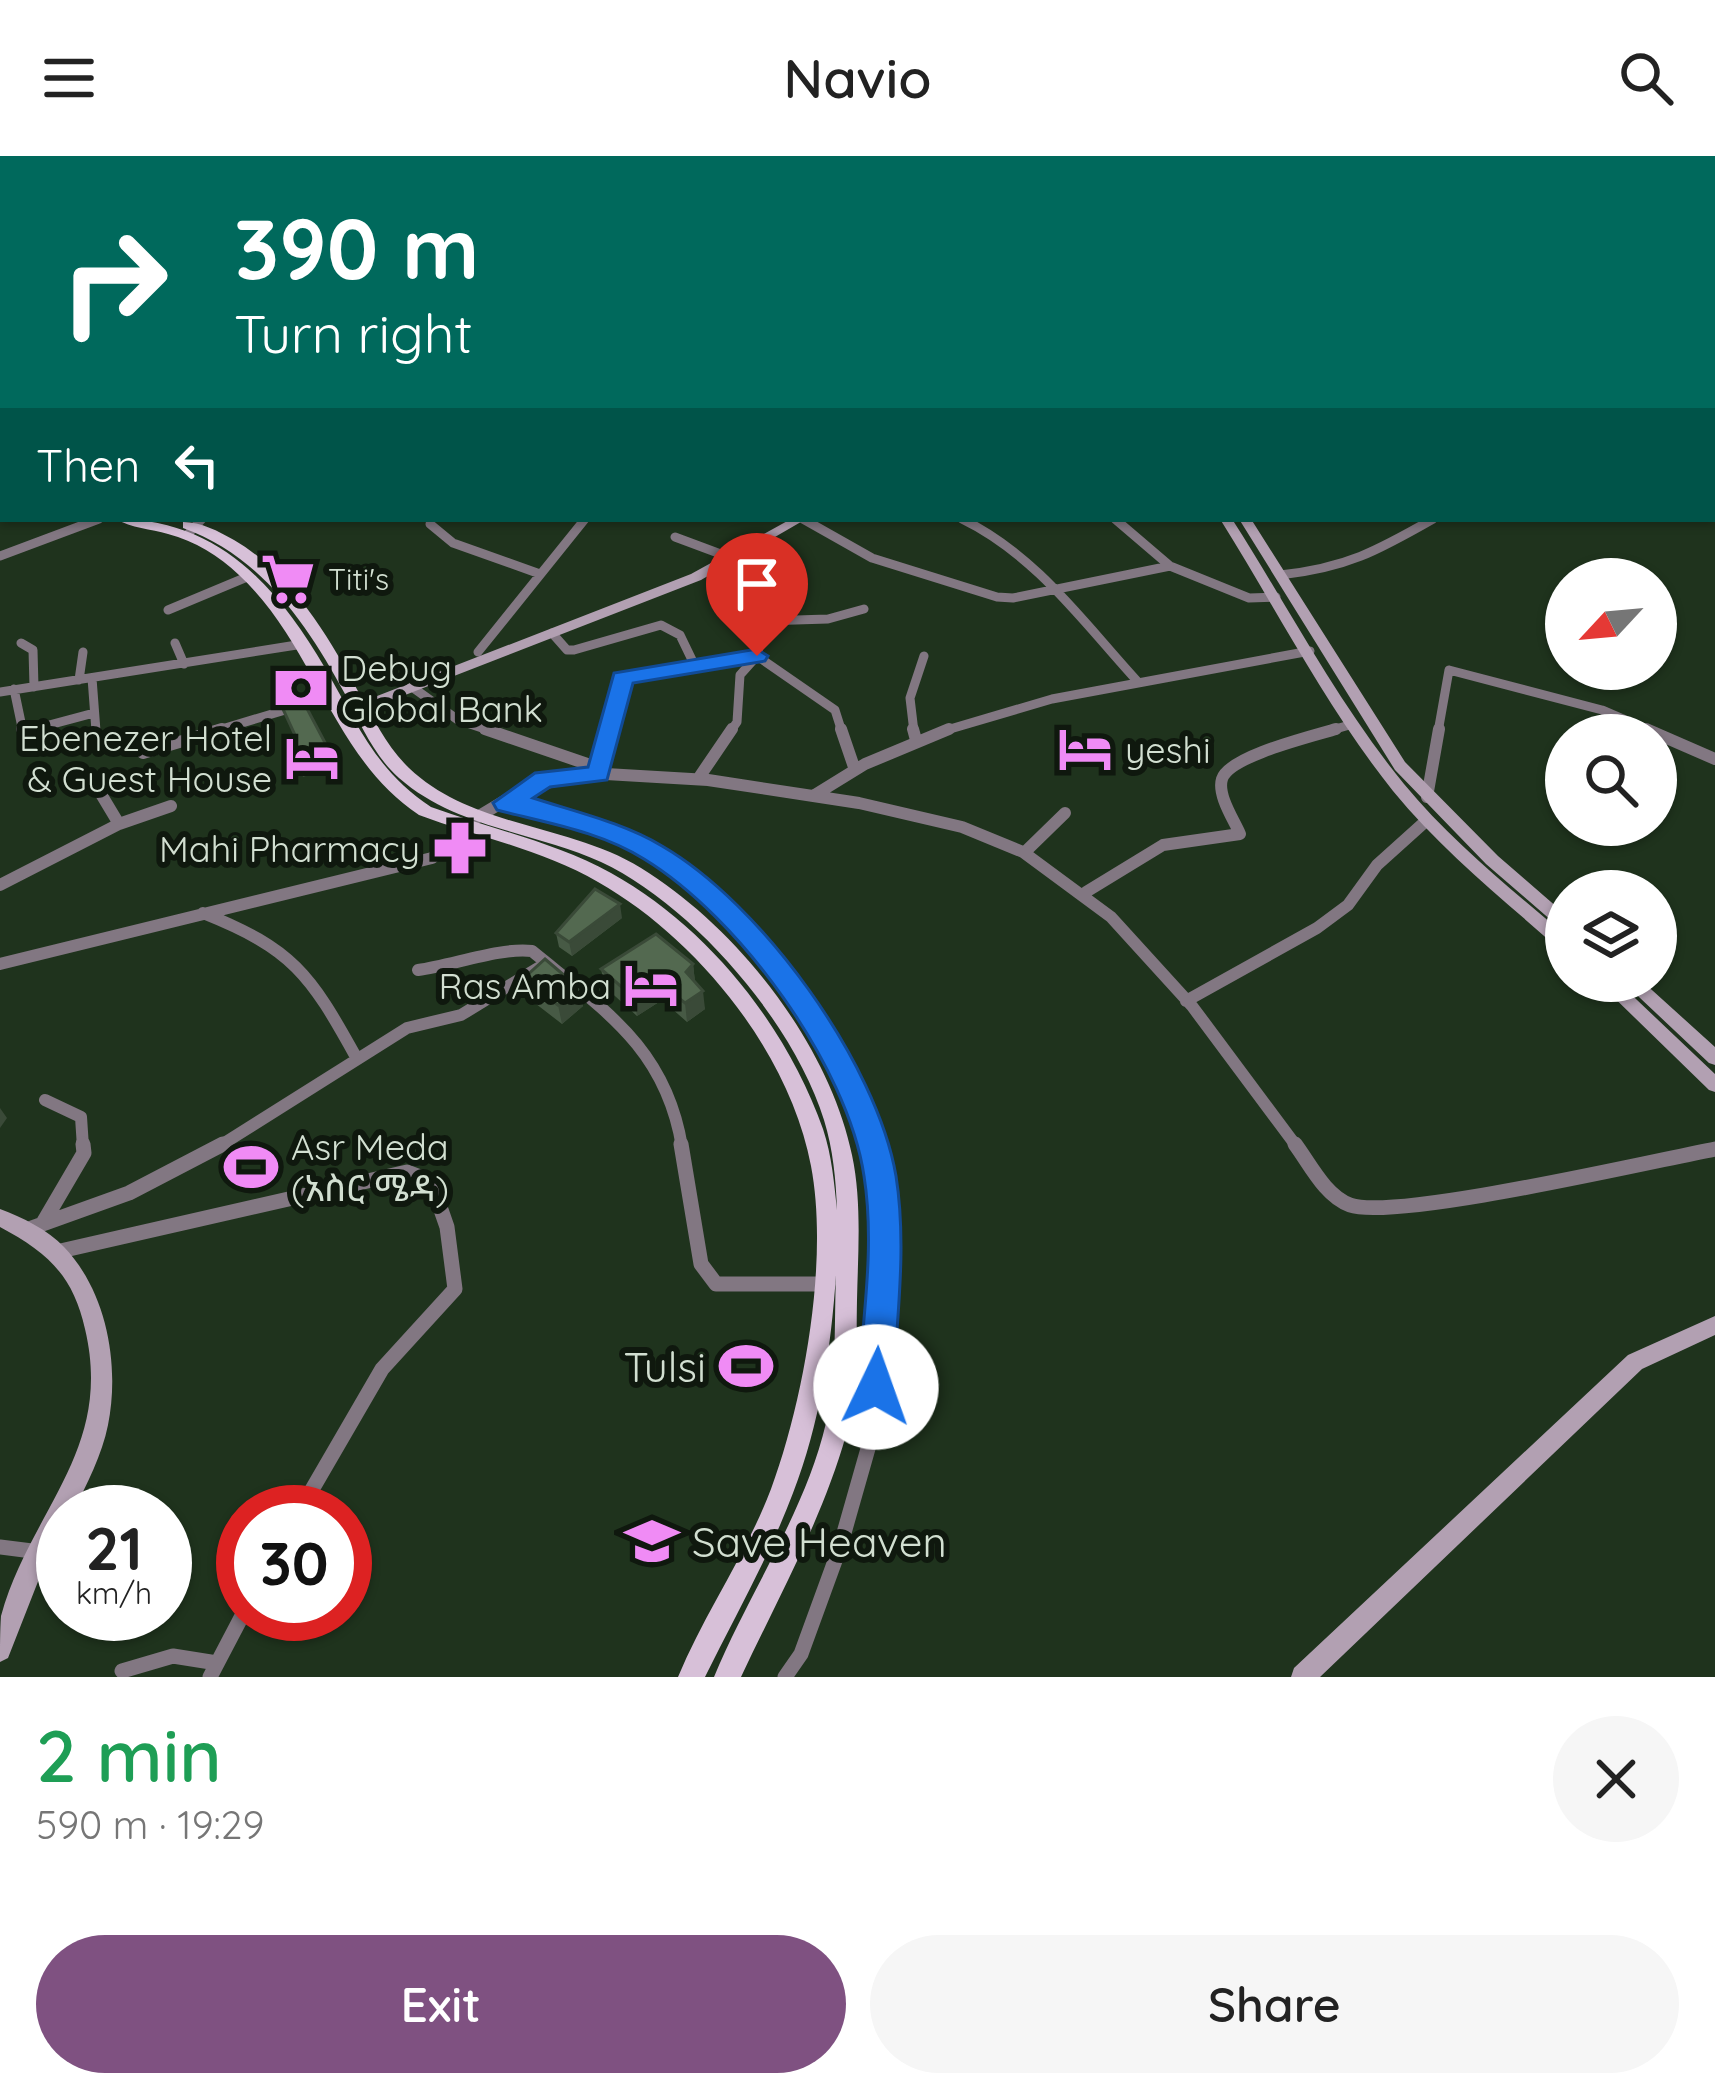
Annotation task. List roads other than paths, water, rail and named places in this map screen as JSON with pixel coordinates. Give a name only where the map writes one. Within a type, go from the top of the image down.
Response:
[{"type":"main road","points":[[150,522],[195,527],[254,560],[328,653],[344,704]]},
{"type":"main road","points":[[344,704],[726,556],[782,522]]},
{"type":"main road","points":[[344,704],[412,687],[696,577],[797,522]]},
{"type":"main road","points":[[1229,522],[1280,575],[1378,734],[1426,797],[1545,905]]},
{"type":"main road","points":[[1246,522],[1276,597],[1353,724],[1427,820],[1545,927]]},
{"type":"main road","points":[[195,527],[247,577],[303,644],[344,704],[385,783],[425,811],[580,847],[633,871],[670,898],[749,973],[801,1051],[837,1128],[843,1158],[835,1284],[806,1415],[782,1491],[692,1677]]},
{"type":"main road","points":[[1628,1002],[1715,1085]]},
{"type":"main road","points":[[1653,1002],[1715,1058]]},
{"type":"main road","points":[[0,1217],[33,1227],[56,1252],[90,1309],[99,1351],[100,1395],[97,1426],[74,1485]]},
{"type":"main road","points":[[727,1677],[835,1435],[844,1379],[835,1284]]},
{"type":"main road","points":[[1303,1677],[1635,1362],[1715,1325]]},
{"type":"main road","points":[[0,1649],[36,1562]]},
{"type":"street","points":[[0,556],[91,522]]},
{"type":"street","points":[[478,652],[583,522]]},
{"type":"street","points":[[807,522],[856,553],[998,597],[1170,566]]},
{"type":"street","points":[[968,522],[1004,539],[1138,682]]},
{"type":"street","points":[[1119,522],[1170,566],[1249,598],[1276,597]]},
{"type":"street","points":[[1280,575],[1329,570],[1373,554],[1428,522]]},
{"type":"street","points":[[430,524],[453,543],[540,574]]},
{"type":"street","points":[[675,537],[726,556]]},
{"type":"street","points":[[698,779],[737,722],[740,674],[757,656],[777,568],[764,543]]},
{"type":"street","points":[[168,610],[247,577]]},
{"type":"street","points":[[763,621],[828,619],[863,609]]},
{"type":"street","points":[[552,633],[567,650],[574,650],[661,625],[680,635],[694,664]]},
{"type":"street","points":[[21,643],[33,650],[34,687]]},
{"type":"street","points":[[175,643],[184,664]]},
{"type":"street","points":[[0,692],[303,644]]},
{"type":"street","points":[[812,796],[854,766],[916,740],[1138,682],[1310,651]]},
{"type":"street","points":[[83,652],[96,731]]},
{"type":"street","points":[[597,771],[622,678],[757,656],[835,710],[854,766]]},
{"type":"street","points":[[916,740],[909,701],[912,677],[924,656]]},
{"type":"street","points":[[1426,797],[1449,670],[1602,710],[1715,759]]},
{"type":"street","points":[[412,687],[458,720],[597,771]]},
{"type":"street","points":[[14,689],[23,731],[94,713]]},
{"type":"street","points":[[143,753],[344,704]]},
{"type":"street","points":[[1086,892],[1163,845],[1240,834],[1223,793],[1221,781],[1228,769],[1245,759],[1353,724]]},
{"type":"street","points":[[0,964],[432,858],[454,844],[473,821],[544,779],[597,771],[698,779],[931,821],[1024,852],[1086,892],[1186,1000],[1332,1195],[1350,1205],[1370,1208],[1444,1199],[1715,1149]]},
{"type":"street","points":[[95,784],[118,824]]},
{"type":"street","points":[[506,803],[521,803],[600,829],[654,853],[739,922],[776,960],[807,1006],[867,1125],[880,1176],[884,1238],[874,1432],[801,1654],[785,1677]]},
{"type":"street","points":[[0,885],[118,824],[170,806]]},
{"type":"street","points":[[1024,852],[1065,813]]},
{"type":"street","points":[[1186,1000],[1317,928],[1348,905],[1364,882],[1427,820]]},
{"type":"street","points":[[202,913],[274,944],[302,966],[325,994],[356,1057]]},
{"type":"street","points":[[418,970],[520,948],[549,960],[626,1028],[668,1089],[683,1143],[701,1264],[716,1284],[835,1284]]},
{"type":"street","points":[[33,1227],[129,1193],[188,1165],[407,1028],[461,1015],[549,960]]},
{"type":"street","points":[[33,1227],[85,1144],[81,1117],[45,1100]]},
{"type":"street","points":[[56,1252],[407,1172],[431,1181],[448,1227],[455,1288],[382,1369],[314,1485]]},
{"type":"street","points":[[0,1546],[36,1551]]},
{"type":"street","points":[[122,1671],[173,1656],[213,1670],[229,1641]]},
{"type":"place","name":"Titi's","points":[[288,579]]},
{"type":"place","name":"Debug Global Bank","points":[[301,688]]},
{"type":"place","name":"yeshi","points":[[1085,749]]},
{"type":"place","name":"Ebenezer Hotel & Guest House","points":[[312,758]]},
{"type":"place","name":"Mahi Pharmacy","points":[[460,848]]},
{"type":"place","name":"Ras Amba","points":[[651,985]]},
{"type":"place","name":"Asr Meda (አስር ሜዳ)","points":[[251,1167]]},
{"type":"place","name":"Tulsi","points":[[746,1366]]},
{"type":"place","name":"Save Heaven","points":[[652,1541]]}]
